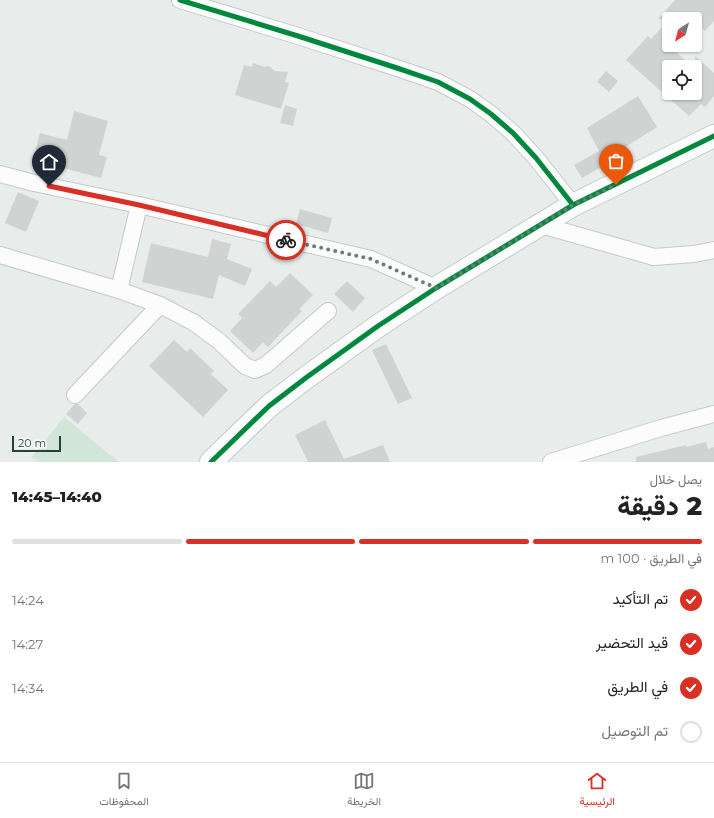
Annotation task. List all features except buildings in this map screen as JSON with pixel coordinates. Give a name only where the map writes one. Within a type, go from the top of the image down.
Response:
[{"type":"street","points":[[180,0],[298,36],[438,82],[491,114],[513,133],[536,158],[573,205]]},
{"type":"street","points":[[211,462],[269,406],[378,326],[436,288],[573,205],[714,136]]},
{"type":"street","points":[[0,174],[371,259],[436,288]]},
{"type":"street","points":[[119,290],[139,205]]},
{"type":"street","points":[[541,225],[654,257],[694,254],[714,250]]},
{"type":"street","points":[[0,255],[119,290],[160,305],[193,322],[218,341],[244,366],[255,370],[266,365],[328,311]]},
{"type":"street","points":[[75,395],[160,305]]},
{"type":"street","points":[[551,462],[661,428],[714,414]]},
{"type":"green space","points":[[64,417],[119,462],[39,462],[32,457]]},
{"type":"cycle path","points":[[180,0],[298,36],[438,82],[470,99],[491,114],[513,133],[536,158],[573,205]]},
{"type":"cycle path","points":[[211,462],[269,406],[378,326],[436,288],[573,205],[714,136]]},
{"type":"way so far","points":[[286,240],[371,259],[436,288],[573,205],[616,185]]},
{"type":"route","points":[[49,186],[139,205],[286,240]]}]
